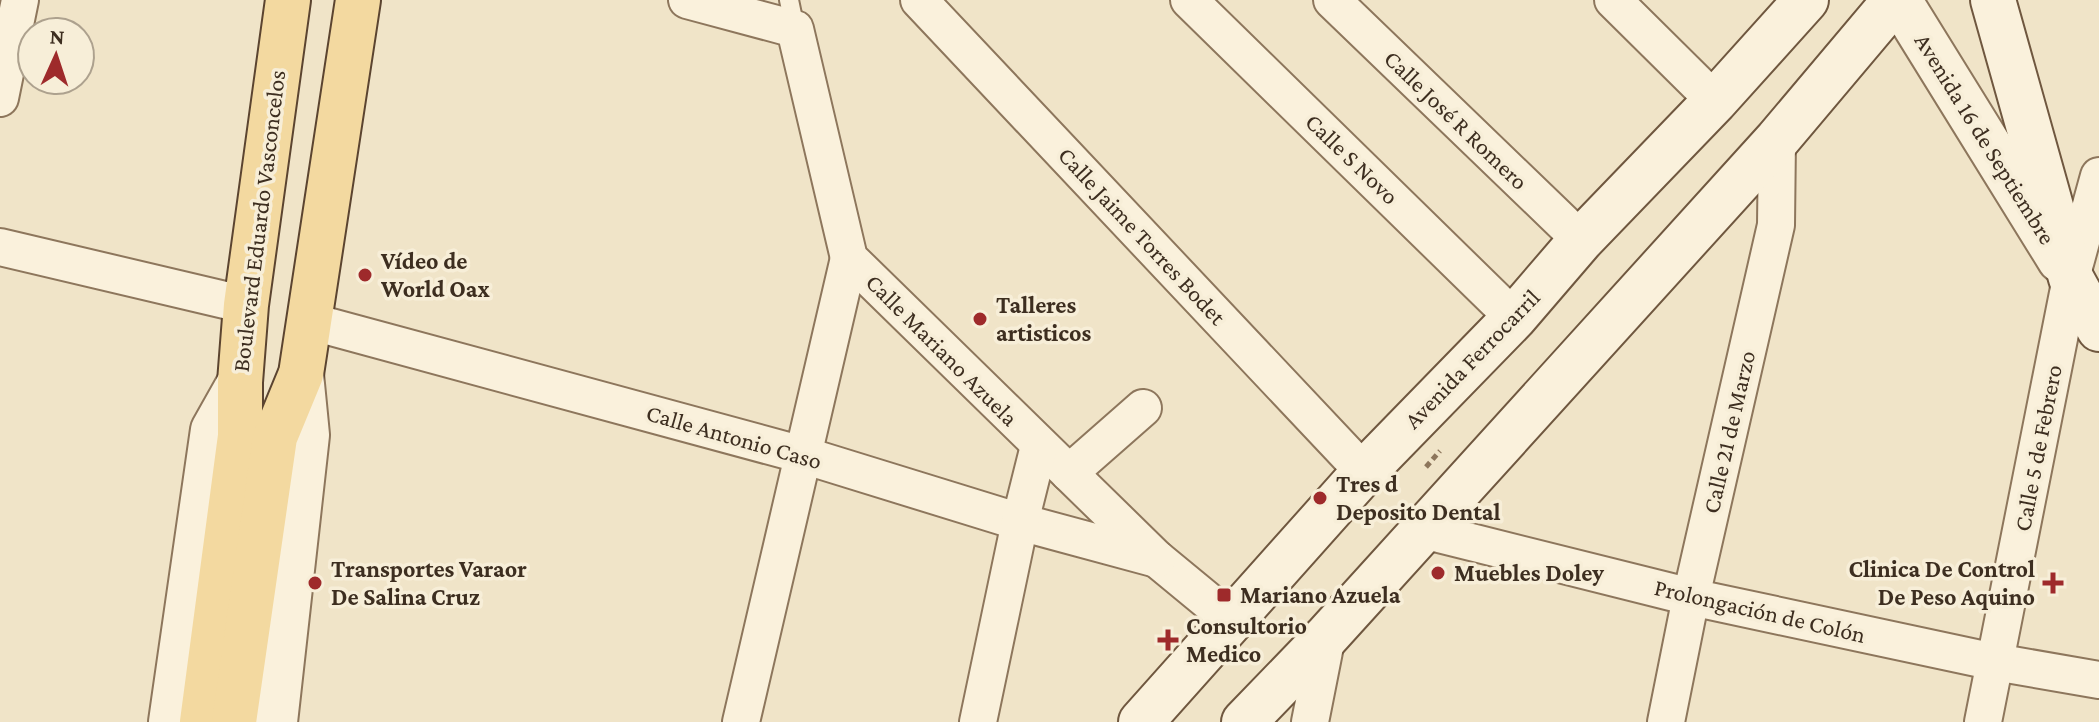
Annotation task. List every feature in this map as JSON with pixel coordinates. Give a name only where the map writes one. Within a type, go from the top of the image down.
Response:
[{"type":"main road","name":"Boulevard Eduardo Vasconcelos","points":[[171,722],[213,430],[240,382],[246,305],[288,0]]},
{"type":"main road","points":[[234,722],[275,437],[301,374],[358,0]]},
{"type":"main road","name":"Avenida Ferrocarril","points":[[1141,722],[1364,472],[1514,318],[1581,240],[1715,101],[1806,0]]},
{"type":"main road","points":[[1244,722],[1327,636],[1777,140],[1897,0]]},
{"type":"main road","name":"Avenida 16 de Septiembre","points":[[1897,0],[2071,278],[2099,329]]},
{"type":"main road","name":"Avenida 16 de Septiembre","points":[[1993,0],[2071,278]]},
{"type":"main road","points":[[275,722],[307,435],[301,374]]},
{"type":"main road","points":[[202,722],[240,436],[240,382]]},
{"type":"street","points":[[0,98],[20,0]]},
{"type":"street","points":[[687,0],[792,15]]},
{"type":"street","name":"Calle Jaime Torres Bodet","points":[[919,0],[1364,472]]},
{"type":"street","name":"Calle S Novo","points":[[1189,0],[1514,318]]},
{"type":"street","name":"Calle José R Romero","points":[[1332,0],[1581,240]]},
{"type":"street","points":[[1613,0],[1715,101]]},
{"type":"street","name":"Calle Mariano Azuela","points":[[792,15],[849,258],[1157,559],[1231,620]]},
{"type":"street","name":"Calle 21 de Marzo","points":[[1666,722],[1691,597],[1776,225],[1777,140]]},
{"type":"street","name":"Calle 5 de Febrero","points":[[1983,722],[2071,278],[2099,176]]},
{"type":"street","points":[[0,247],[246,305]]},
{"type":"street","points":[[741,722],[849,258]]},
{"type":"street","name":"Calle Antonio Caso","points":[[309,321],[803,455],[1020,522],[1157,559]]},
{"type":"street","points":[[1069,473],[1143,408]]},
{"type":"street","points":[[978,722],[1039,446]]},
{"type":"street","name":"Prolongación de Colón","points":[[1423,530],[1691,597],[1995,662],[2099,680]]},
{"type":"street","points":[[1310,722],[1327,636]]},
{"type":"place","name":"Vídeo de World Oax","points":[[365,275]]},
{"type":"place","name":"Talleres artisticos","points":[[980,319]]},
{"type":"place","name":"Tres d Deposito Dental","points":[[1320,498]]},
{"type":"place","name":"Muebles Doley","points":[[1438,573]]},
{"type":"place","name":"Transportes Varaor De Salina Cruz","points":[[315,583]]},
{"type":"place","name":"Clinica De Control De Peso Aquino","points":[[2053,583]]},
{"type":"place","name":"Mariano Azuela","points":[[1224,595]]},
{"type":"place","name":"Consultorio Medico","points":[[1168,640]]}]
